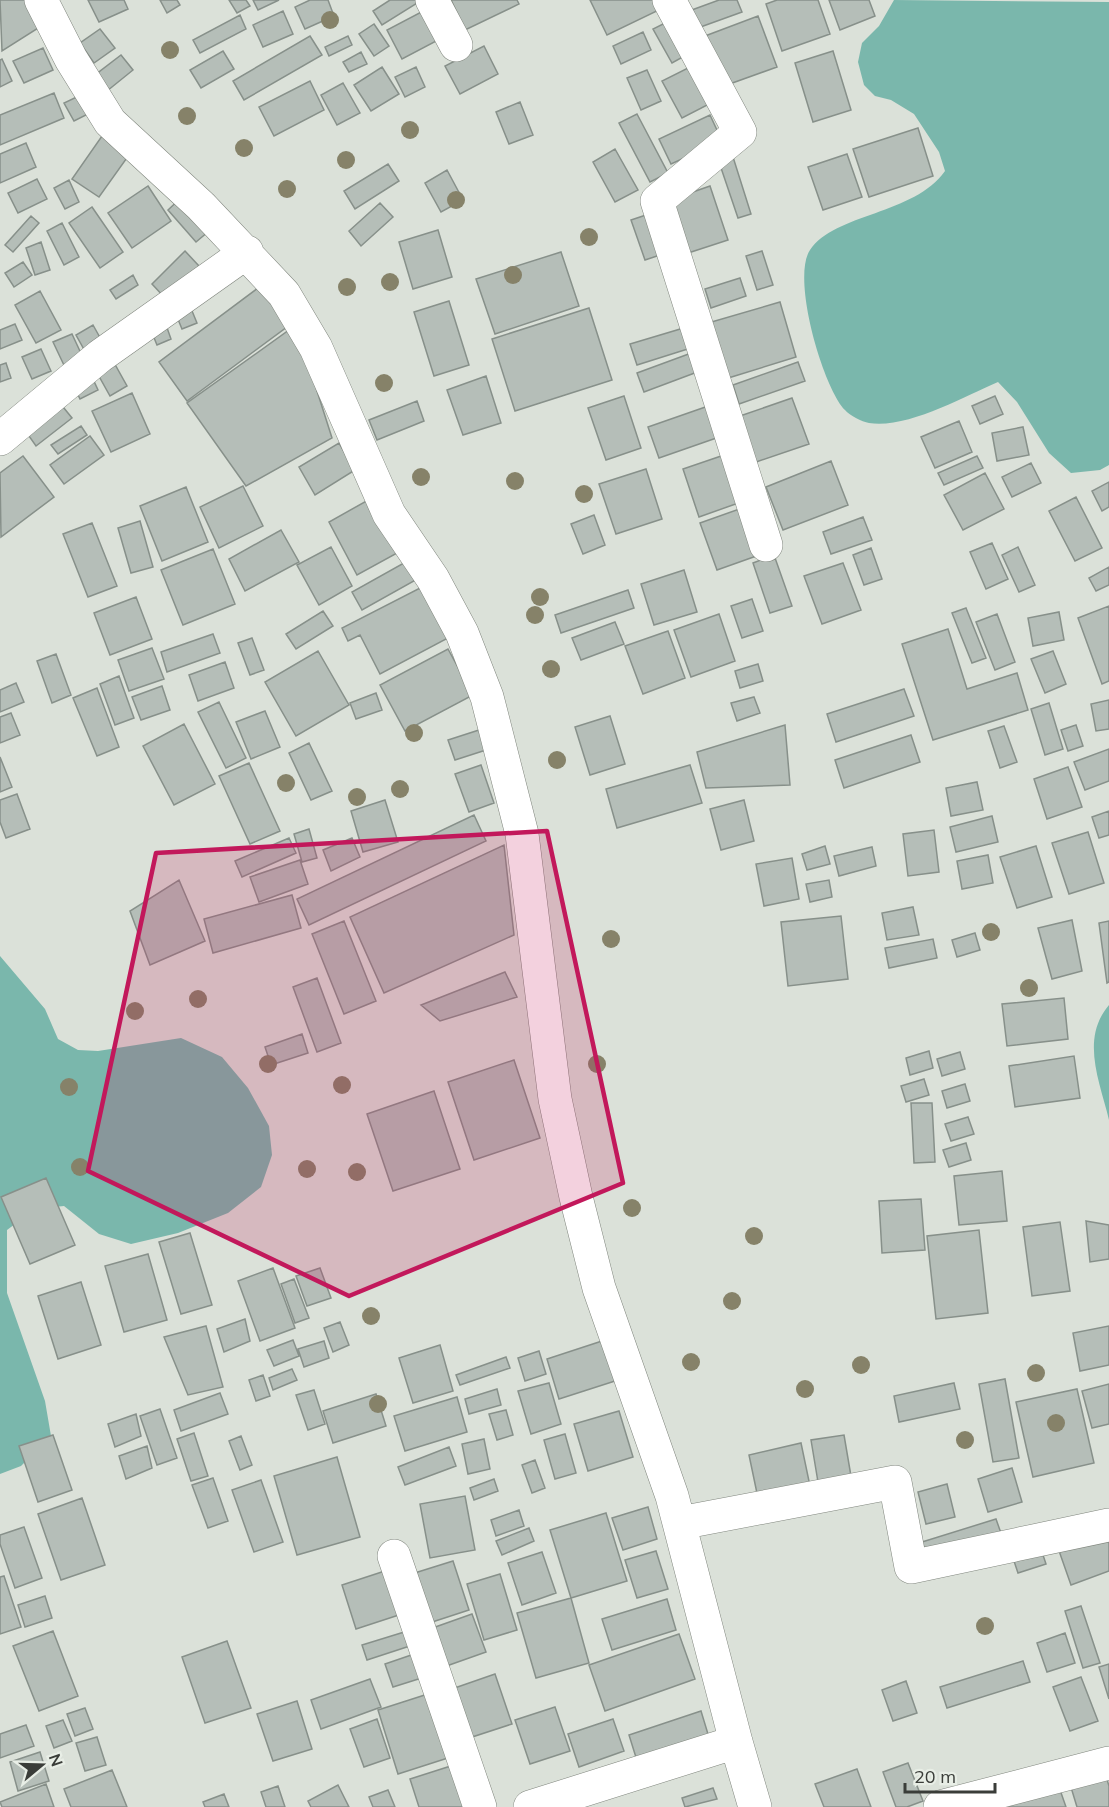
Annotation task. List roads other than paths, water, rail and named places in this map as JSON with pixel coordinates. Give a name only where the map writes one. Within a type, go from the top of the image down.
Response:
[{"type":"street","points":[[41,0],[71,59],[110,122],[247,252],[284,294],[316,348],[389,514],[433,579],[452,615],[488,697],[522,834],[555,1099],[576,1197],[599,1288],[680,1523],[755,1807]]},
{"type":"street","points":[[432,0],[456,45]]},
{"type":"street","points":[[669,0],[740,132],[657,201],[766,545]]},
{"type":"street","points":[[0,439],[100,356],[247,252]]},
{"type":"street","points":[[680,1523],[895,1482],[911,1567],[1109,1525]]},
{"type":"street","points":[[394,1556],[480,1807]]},
{"type":"street","points":[[530,1807],[736,1742]]},
{"type":"street","points":[[940,1807],[1109,1763]]},
{"type":"water","points":[[894,0],[1109,2],[1109,465],[1100,470],[1071,473],[1049,453],[1017,402],[998,382],[917,417],[884,424],[859,420],[849,414],[836,398],[819,357],[807,307],[804,284],[805,264],[810,250],[837,228],[914,197],[931,186],[945,171],[939,152],[914,114],[891,100],[875,96],[864,85],[858,62],[862,43],[879,26]]},
{"type":"water","points":[[0,956],[45,1009],[58,1039],[78,1050],[98,1051],[181,1038],[222,1057],[248,1088],[269,1126],[272,1155],[261,1187],[228,1213],[178,1233],[131,1244],[99,1234],[64,1206],[35,1209],[7,1230],[7,1293],[45,1401],[51,1436],[21,1466],[0,1474]]},
{"type":"water","points":[[1109,1005],[1109,1120],[1097,1076],[1094,1046],[1100,1018]]}]
